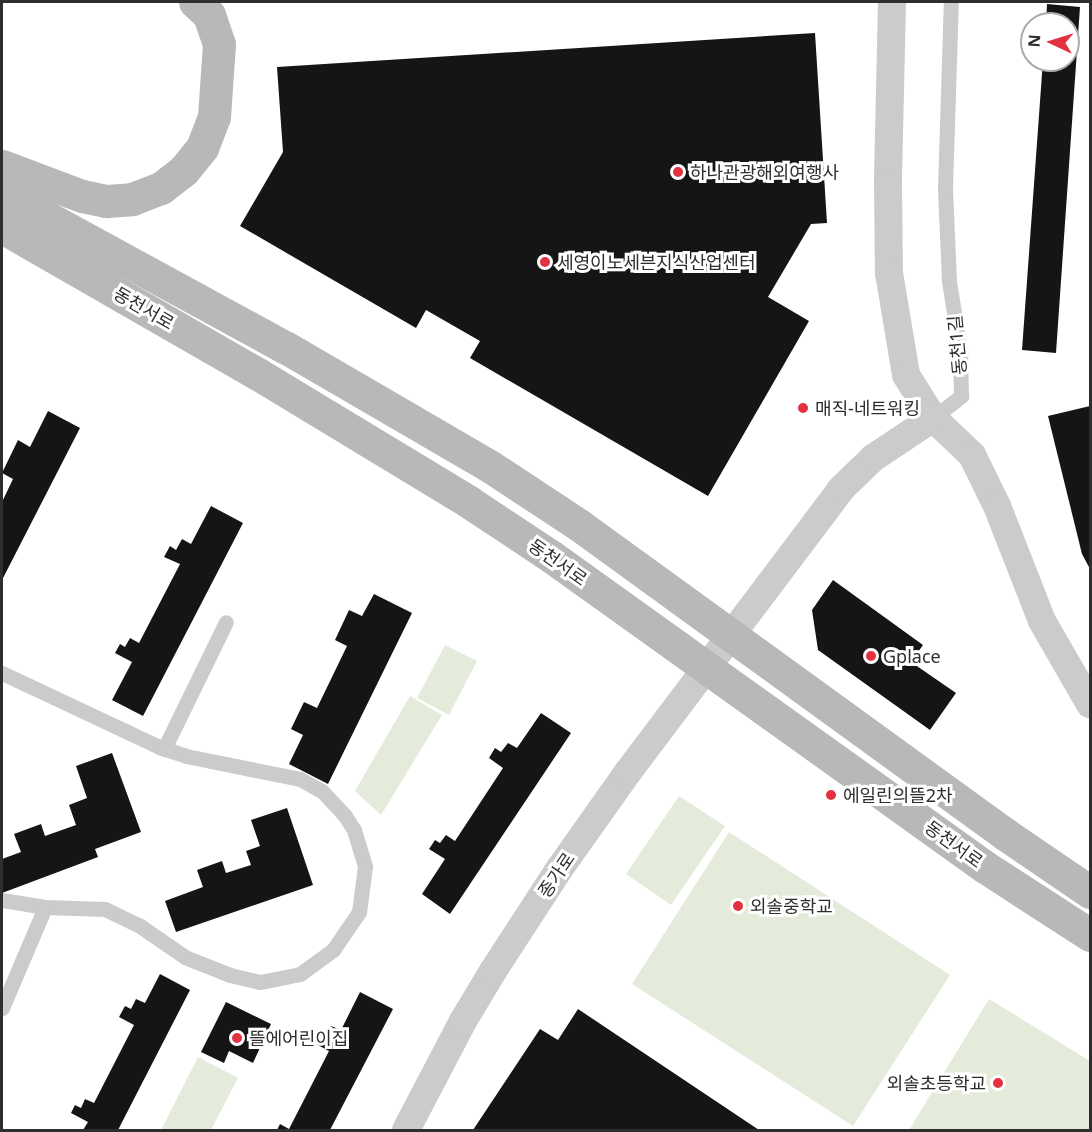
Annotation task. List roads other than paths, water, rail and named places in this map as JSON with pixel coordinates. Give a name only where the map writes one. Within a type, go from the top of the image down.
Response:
[{"type":"main road","points":[[2,166],[82,196],[106,201],[132,199],[161,188],[184,170],[202,148],[214,117],[219,44],[209,15],[195,2]]},
{"type":"main road","name":"동천서로","points":[[2,193],[285,347],[491,467],[579,525],[1005,834],[1090,892]]},
{"type":"main road","name":"동천서로","points":[[2,227],[248,369],[469,502],[708,667],[985,867],[1090,935]]},
{"type":"street","points":[[892,2],[888,182],[889,273],[906,375],[933,418],[972,455],[997,506],[1042,621],[1090,704]]},
{"type":"street","name":"종가로","points":[[406,1131],[463,1021],[560,868],[813,523],[841,489],[873,458],[933,418]]},
{"type":"lane","name":"동천1길","points":[[933,418],[961,396],[960,350],[949,281],[945,188],[951,2]]},
{"type":"lane","points":[[164,749],[226,622]]},
{"type":"lane","points":[[2,673],[164,749],[186,756],[300,779],[322,791],[354,830],[365,866],[359,912],[333,951],[300,974],[260,982],[230,975],[185,957],[140,926],[105,909],[45,908],[2,900]]},
{"type":"lane","points":[[2,1008],[45,908]]},
{"type":"place","name":"하나관광해외여행사","points":[[678,172]]},
{"type":"place","name":"세영이노세븐지식산업센터","points":[[545,262]]},
{"type":"place","name":"매직-네트워킹","points":[[803,408]]},
{"type":"place","name":"Gplace","points":[[871,656]]},
{"type":"place","name":"에일린의뜰2차","points":[[831,795]]},
{"type":"place","name":"외솔중학교","points":[[738,906]]},
{"type":"place","name":"뜰에어린이집","points":[[237,1038]]},
{"type":"place","name":"외솔초등학교","points":[[998,1083]]}]
